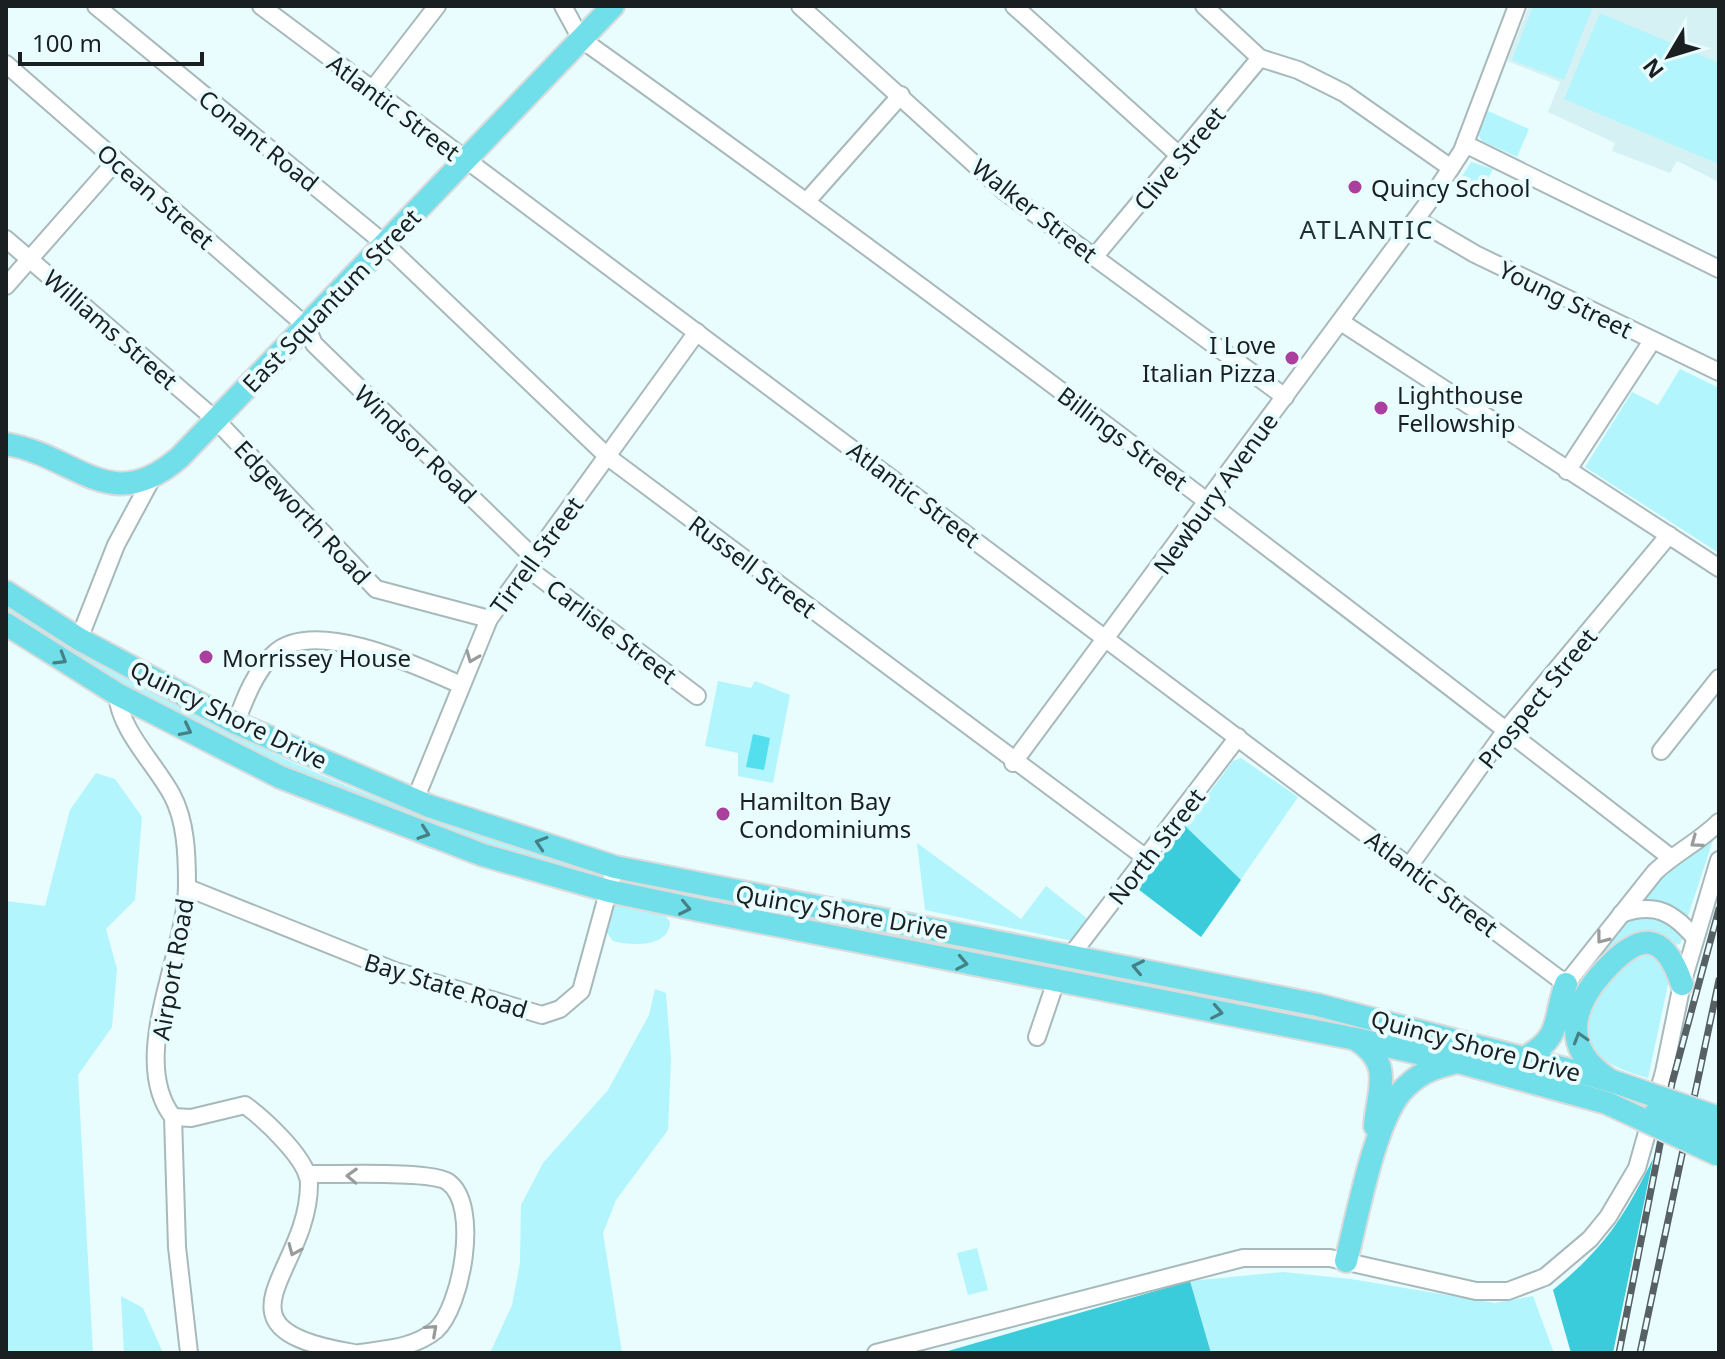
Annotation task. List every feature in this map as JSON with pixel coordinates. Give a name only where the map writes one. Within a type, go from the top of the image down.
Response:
[{"type":"main road","name":"East Squantum Street","points":[[151,480],[216,420],[613,6]]},
{"type":"main road","points":[[6,444],[43,455],[111,484],[151,480]]},
{"type":"main road","name":"Quincy Shore Drive","points":[[6,592],[79,639],[236,723],[415,800],[615,867],[1072,954],[1318,1005],[1526,1057],[1719,1136]]},
{"type":"main road","name":"Quincy Shore Drive","points":[[6,624],[117,694],[280,777],[483,855],[609,891],[1356,1039],[1719,1118]]},
{"type":"main road","points":[[1682,984],[1667,953],[1654,944],[1640,942],[1623,949],[1584,995],[1575,1018],[1577,1035],[1609,1092],[1719,1155]]},
{"type":"main road","points":[[1526,1057],[1549,1042],[1555,1033],[1566,984]]},
{"type":"main road","points":[[1356,1039],[1374,1051],[1382,1065],[1373,1159]]},
{"type":"main road","points":[[1346,1261],[1389,1110],[1399,1094],[1430,1068],[1458,1062]]},
{"type":"street","name":"Conant Road","points":[[96,6],[385,244]]},
{"type":"street","name":"Atlantic Street","points":[[261,6],[1566,984]]},
{"type":"street","points":[[372,90],[437,6]]},
{"type":"street","name":"Billings Street","points":[[563,6],[581,39],[807,201],[1208,502],[1670,857]]},
{"type":"street","name":"Walker Street","points":[[800,6],[1004,191],[1285,397]]},
{"type":"street","points":[[1014,6],[1181,157]]},
{"type":"street","points":[[1204,6],[1260,58],[1298,70],[1344,93],[1451,168]]},
{"type":"street","name":"Newbury Avenue","points":[[1013,763],[1417,220],[1465,144],[1517,6]]},
{"type":"street","name":"Clive Street","points":[[1095,256],[1181,157],[1260,58]]},
{"type":"street","name":"Ocean Street","points":[[6,64],[306,326]]},
{"type":"street","points":[[807,201],[901,95]]},
{"type":"street","points":[[1465,144],[1719,269]]},
{"type":"street","points":[[6,286],[116,161]]},
{"type":"street","name":"Young Street","points":[[1417,220],[1475,254],[1719,372]]},
{"type":"street","name":"Williams Street","points":[[6,239],[216,420]]},
{"type":"street","name":"Russell Street","points":[[385,244],[608,457],[1013,763],[1146,858]]},
{"type":"street","points":[[1341,322],[1719,568]]},
{"type":"street","name":"Windsor Road","points":[[306,326],[314,344],[529,562]]},
{"type":"street","name":"Tirrell Street","points":[[415,800],[489,619],[697,332]]},
{"type":"street","points":[[1567,471],[1652,341]]},
{"type":"street","name":"Edgeworth Road","points":[[216,420],[376,589],[489,619]]},
{"type":"street","points":[[79,639],[116,545],[151,480]]},
{"type":"street","name":"Prospect Street","points":[[1410,865],[1506,730],[1669,535]]},
{"type":"street","name":"Carlisle Street","points":[[529,562],[697,696]]},
{"type":"street","points":[[236,723],[259,675],[273,654],[288,644],[307,641],[365,649],[461,685]]},
{"type":"street","points":[[1661,751],[1719,678]]},
{"type":"street","name":"Airport Road","points":[[117,694],[119,714],[159,772],[182,818],[188,888],[161,1017],[157,1052],[161,1101],[173,1117],[177,1247],[189,1353]]},
{"type":"street","name":"North Street","points":[[1072,954],[1238,737]]},
{"type":"street","points":[[1566,984],[1670,857],[1690,847],[1719,822]]},
{"type":"street","points":[[876,1353],[1224,1261],[1289,1256],[1346,1261],[1495,1292],[1534,1283],[1560,1267],[1608,1217],[1637,1168],[1660,1086],[1682,984],[1719,860]]},
{"type":"street","name":"Bay State Road","points":[[188,888],[250,916],[395,971],[542,1015],[560,1009],[581,991],[615,867]]},
{"type":"street","points":[[1621,914],[1651,907],[1667,911],[1695,938]]},
{"type":"street","points":[[1037,1037],[1056,981]]},
{"type":"street","points":[[173,1117],[191,1118],[245,1105],[303,1164],[309,1184],[299,1237],[276,1286],[270,1308],[272,1317],[290,1335],[354,1353]]},
{"type":"street","points":[[307,1174],[426,1174],[448,1182],[465,1203],[468,1237],[448,1313],[438,1329],[417,1343],[360,1353]]},
{"type":"shaded area","points":[[1529,6],[1719,6],[1719,182],[1677,161],[1670,173],[1612,151],[1615,143],[1548,112],[1560,82],[1507,61]]},
{"type":"shaded area","points":[[1533,6],[1593,6],[1564,80],[1512,60]]},
{"type":"shaded area","points":[[1600,13],[1719,63],[1719,164],[1564,99]]},
{"type":"shaded area","points":[[1488,111],[1529,129],[1517,157],[1482,141],[1478,134]]},
{"type":"shaded area","points":[[1471,162],[1493,169],[1480,193],[1458,183]]},
{"type":"shaded area","points":[[1680,369],[1719,388],[1719,553],[1585,467],[1632,392],[1658,405]]},
{"type":"shaded area","points":[[6,606],[147,690],[294,763],[419,814],[586,868],[596,877],[462,838],[343,793],[285,767],[115,680],[6,615]]},
{"type":"shaded area","points":[[718,681],[751,688],[755,681],[790,695],[773,783],[738,776],[738,753],[705,746]]},
{"type":"shaded area","points":[[753,734],[770,738],[764,770],[746,767]]},
{"type":"shaded area","points":[[1241,758],[1298,797],[1201,937],[1138,889],[1233,761]]},
{"type":"shaded area","points":[[96,773],[115,779],[142,817],[135,900],[106,929],[117,969],[112,1027],[78,1075],[93,1353],[6,1353],[6,901],[45,906],[70,810]]},
{"type":"shaded area","points":[[1185,826],[1241,880],[1201,937],[1138,889]]},
{"type":"shaded area","points":[[1715,834],[1687,919],[1665,905],[1640,903],[1660,879]]},
{"type":"shaded area","points":[[917,843],[1021,919],[1046,886],[1089,920],[1073,941],[925,910]]},
{"type":"shaded area","points":[[636,885],[716,901],[739,900],[1440,1042],[1438,1049],[636,888]]},
{"type":"shaded area","points":[[617,903],[664,914],[670,922],[668,930],[663,937],[648,943],[613,941],[606,931],[610,911]]},
{"type":"shaded area","points":[[1658,914],[1684,933],[1680,944],[1670,946],[1655,937],[1582,986],[1578,983],[1627,921]]},
{"type":"shaded area","points":[[1652,952],[1670,975],[1648,1078],[1606,1061],[1587,1042],[1583,1030],[1590,997],[1602,980],[1628,954]]},
{"type":"shaded area","points":[[655,989],[666,993],[671,1059],[668,1130],[616,1200],[603,1233],[622,1353],[490,1353],[512,1305],[520,1263],[521,1205],[543,1163],[608,1090],[649,1015]]},
{"type":"shaded area","points":[[1653,1159],[1613,1353],[1571,1353],[1553,1290],[1587,1260],[1611,1231]]},
{"type":"shaded area","points":[[977,1248],[988,1290],[968,1295],[957,1253]]},
{"type":"shaded area","points":[[1283,1272],[1351,1279],[1495,1303],[1533,1296],[1554,1353],[1211,1353],[1190,1281]]},
{"type":"shaded area","points":[[1190,1281],[1211,1353],[948,1351]]},
{"type":"shaded area","points":[[121,1296],[143,1308],[163,1353],[124,1353]]},
{"type":"railway","points":[[1619,1353],[1672,1083],[1719,909]]},
{"type":"railway","points":[[1640,1353],[1719,980]]},
{"type":"place","name":"Quincy School","points":[[1355,187]]},
{"type":"place","name":"I Love Italian Pizza","points":[[1292,358]]},
{"type":"place","name":"Lighthouse Fellowship","points":[[1381,408]]},
{"type":"place","name":"Morrissey House","points":[[206,657]]},
{"type":"place","name":"Hamilton Bay Condominiums","points":[[723,814]]},
{"type":"district","name":"ATLANTIC","points":[[1367,229]]}]
